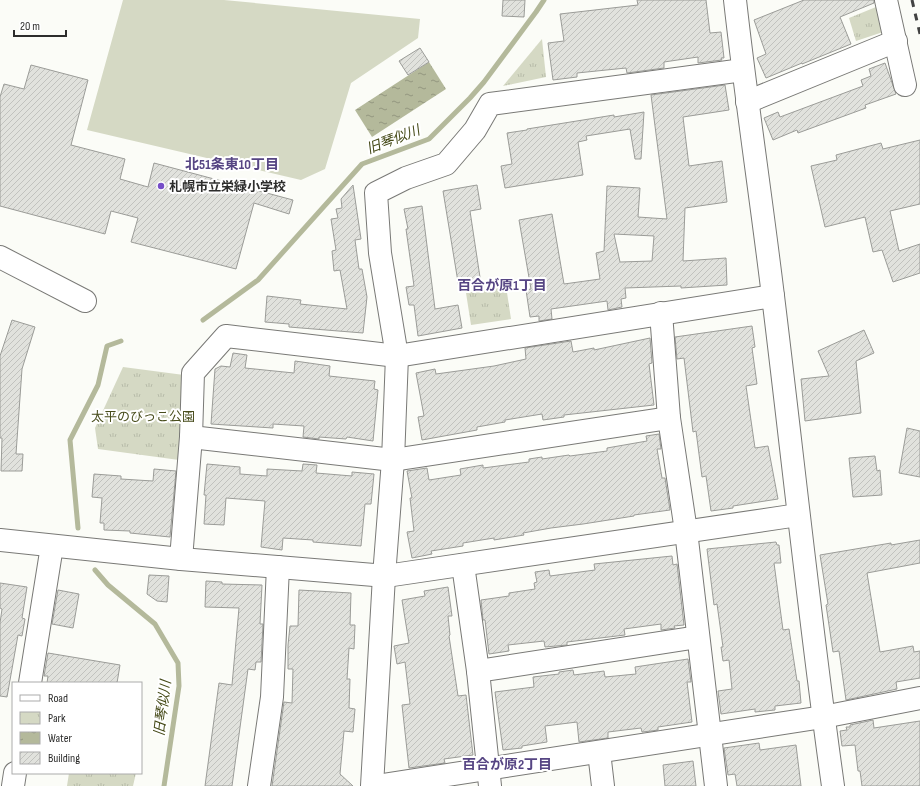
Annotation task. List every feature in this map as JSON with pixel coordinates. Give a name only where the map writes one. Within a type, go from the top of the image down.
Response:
[{"type":"street","points":[[735,0],[773,296],[823,717],[833,786]]},
{"type":"street","points":[[886,0],[905,85]]},
{"type":"street","points":[[747,102],[896,41]]},
{"type":"street","points":[[372,786],[384,576],[393,460],[397,356],[380,254],[376,193],[406,178],[446,164],[475,130],[490,104],[743,70]]},
{"type":"street","points":[[0,257],[84,301]]},
{"type":"street","points":[[181,559],[191,437],[193,373],[226,336],[397,356],[773,296]]},
{"type":"street","points":[[662,313],[669,418],[686,531],[716,786]]},
{"type":"street","points":[[191,437],[393,460],[669,418]]},
{"type":"street","points":[[0,540],[181,559],[384,576],[798,515]]},
{"type":"street","points":[[30,682],[52,546]]},
{"type":"street","points":[[463,565],[478,671],[488,777]]},
{"type":"street","points":[[259,786],[272,697],[278,567]]},
{"type":"street","points":[[478,671],[698,637]]},
{"type":"street","points":[[376,786],[488,777],[599,752],[823,717],[920,698]]},
{"type":"street","points":[[599,752],[603,786]]},
{"type":"street","points":[[13,786],[15,774]]},
{"type":"green space","points":[[123,0],[224,0],[420,19],[418,38],[351,83],[325,169],[301,180],[87,130]]},
{"type":"green space","points":[[876,7],[883,32],[856,41],[849,18]]},
{"type":"green space","points":[[542,39],[546,77],[503,86]]},
{"type":"green space","points":[[506,286],[511,319],[471,325],[466,293]]},
{"type":"green space","name":"太平のびっこ公園","points":[[123,367],[184,375],[179,460],[98,449],[95,428]]},
{"type":"green space","points":[[69,774],[136,774],[133,786],[67,786]]},
{"type":"water","points":[[429,62],[446,89],[372,137],[355,110]]},
{"type":"building","points":[[503,0],[525,0],[524,17],[502,16]]},
{"type":"building","points":[[637,0],[706,0],[710,33],[721,32],[724,58],[721,58],[722,60],[698,63],[698,57],[664,62],[664,68],[627,73],[626,68],[577,73],[577,77],[553,80],[548,43],[564,41],[560,14],[638,5]]},
{"type":"building","points":[[804,0],[874,0],[874,3],[840,17],[851,44],[766,78],[757,58],[766,54],[754,20]]},
{"type":"building","points":[[420,48],[429,62],[408,75],[399,61]]},
{"type":"building","points":[[885,63],[896,94],[865,105],[866,108],[798,133],[797,130],[773,140],[764,118],[778,112],[780,117],[863,86],[861,80],[871,76],[869,69]]},
{"type":"building","points":[[31,65],[88,80],[71,145],[125,159],[120,179],[148,187],[154,163],[293,200],[289,214],[254,203],[236,269],[131,242],[138,218],[111,211],[105,234],[0,206],[0,97],[4,84],[24,89]]},
{"type":"building","points":[[725,85],[729,110],[683,117],[689,166],[722,161],[727,202],[685,208],[683,261],[726,258],[727,285],[681,288],[681,286],[625,288],[626,298],[621,299],[622,307],[608,310],[607,301],[551,309],[552,319],[539,321],[539,316],[530,317],[526,290],[531,289],[519,220],[552,214],[564,284],[600,279],[596,253],[604,251],[607,186],[640,188],[638,217],[667,219],[651,95]],"holes":[[[614,234],[654,236],[652,261],[620,262]]]},
{"type":"building","points":[[644,112],[641,159],[635,159],[630,129],[586,136],[587,140],[578,142],[583,175],[505,188],[501,166],[512,164],[507,133],[614,115],[614,117]]},
{"type":"building","points":[[920,140],[920,204],[890,211],[899,251],[920,244],[920,273],[893,282],[882,250],[873,252],[865,217],[825,227],[811,166],[837,160],[836,155],[881,143],[883,149]]},
{"type":"building","points":[[353,185],[361,239],[355,240],[359,269],[362,269],[367,297],[363,333],[289,327],[289,324],[265,322],[267,296],[301,300],[300,304],[347,309],[340,270],[334,271],[332,251],[336,250],[331,219],[338,218],[336,209],[342,208],[341,199]]},
{"type":"building","points":[[477,185],[481,209],[470,211],[481,284],[459,288],[443,191]]},
{"type":"building","points":[[422,206],[435,309],[458,305],[462,328],[418,336],[414,305],[409,305],[406,287],[414,286],[406,229],[408,229],[404,209]]},
{"type":"building","points":[[12,320],[35,327],[22,369],[16,454],[23,454],[22,471],[1,471],[2,438],[0,438],[0,356]]},
{"type":"building","points":[[752,326],[755,347],[752,348],[757,384],[746,386],[755,448],[768,446],[778,499],[711,511],[706,476],[702,477],[696,431],[693,432],[684,358],[677,359],[675,337]]},
{"type":"building","points":[[864,330],[874,353],[856,361],[861,413],[805,421],[801,379],[829,376],[818,351]]},
{"type":"building","points":[[650,338],[652,363],[649,364],[654,405],[564,415],[564,417],[543,420],[542,414],[505,420],[505,422],[477,427],[477,430],[422,440],[418,417],[424,416],[416,373],[435,369],[436,374],[494,366],[526,359],[525,348],[571,341],[573,352],[594,348],[594,350]]},
{"type":"building","points":[[233,353],[247,355],[245,368],[294,373],[295,361],[330,366],[329,376],[375,381],[374,389],[378,390],[373,441],[347,437],[346,439],[319,437],[319,439],[303,437],[304,426],[273,424],[273,428],[211,424],[215,369],[221,366],[230,367]]},
{"type":"building","points":[[907,428],[920,431],[920,477],[899,473]]},
{"type":"building","points":[[659,434],[661,449],[657,449],[662,478],[665,478],[670,510],[551,528],[523,533],[524,535],[494,540],[494,538],[463,543],[463,546],[431,551],[432,554],[412,558],[407,532],[414,531],[410,498],[412,498],[407,471],[427,468],[429,480],[461,475],[460,469],[483,465],[483,468],[529,462],[529,459],[542,457],[542,459],[607,451],[607,448],[647,441],[646,436]]},
{"type":"building","points":[[875,456],[877,471],[880,470],[882,495],[853,497],[849,458]]},
{"type":"building","points":[[207,464],[240,467],[240,474],[267,476],[267,469],[302,471],[303,464],[317,465],[316,473],[352,476],[352,472],[374,474],[371,504],[365,504],[361,546],[283,538],[282,550],[261,547],[265,501],[226,498],[224,525],[204,524],[206,495],[204,495]]},
{"type":"building","points":[[154,469],[176,471],[170,537],[130,533],[130,531],[104,530],[104,523],[100,523],[102,498],[92,497],[94,474],[121,476],[121,479],[153,481]]},
{"type":"building","points":[[920,540],[920,563],[867,573],[880,652],[913,646],[914,652],[920,651],[920,678],[896,682],[897,689],[846,700],[839,651],[833,652],[826,605],[828,604],[820,555],[891,543],[891,545]]},
{"type":"building","points":[[776,542],[777,545],[779,545],[781,563],[774,563],[783,630],[789,629],[797,681],[799,681],[801,703],[775,706],[775,710],[755,712],[755,709],[721,714],[718,691],[732,689],[729,660],[723,661],[721,647],[723,647],[717,604],[714,605],[707,549]]},
{"type":"building","points":[[672,556],[673,565],[677,564],[684,625],[661,630],[661,624],[624,629],[625,635],[567,642],[567,645],[545,647],[544,641],[508,645],[509,651],[489,654],[481,600],[509,596],[509,593],[535,589],[534,583],[537,582],[535,572],[549,570],[550,576],[595,570],[594,564]]},
{"type":"building","points":[[149,575],[169,576],[167,602],[157,601],[147,594]]},
{"type":"building","points":[[206,581],[222,582],[222,584],[262,585],[260,624],[263,624],[261,662],[256,662],[255,670],[248,669],[232,786],[205,786],[219,683],[232,685],[239,608],[205,607]]},
{"type":"building","points":[[0,583],[27,587],[22,618],[25,619],[22,636],[18,635],[7,697],[0,696],[0,623],[2,609],[0,608]]},
{"type":"building","points":[[448,587],[452,616],[448,616],[449,636],[458,696],[466,695],[473,755],[444,759],[445,763],[409,768],[402,705],[410,704],[405,662],[397,664],[394,646],[409,643],[402,600],[425,596],[424,591]]},
{"type":"building","points":[[58,590],[79,594],[73,628],[52,624]]},
{"type":"building","points":[[299,590],[351,593],[350,625],[355,625],[354,649],[349,648],[347,679],[350,679],[349,708],[355,709],[353,732],[344,731],[340,774],[353,786],[272,786],[284,702],[292,703],[293,669],[288,669],[288,645],[290,626],[298,626]]},
{"type":"building","points":[[48,653],[120,665],[117,682],[47,682],[48,676],[44,676]]},
{"type":"building","points":[[688,659],[691,682],[687,682],[692,722],[658,727],[658,730],[651,731],[642,732],[641,728],[608,732],[608,738],[579,742],[577,722],[545,726],[547,742],[522,746],[522,748],[503,750],[495,692],[534,687],[533,677],[559,674],[559,672],[573,670],[574,675],[604,671],[605,677],[636,674],[635,667]]},
{"type":"building","points":[[873,720],[874,728],[920,721],[920,786],[862,786],[860,771],[858,771],[855,745],[842,746],[840,731],[847,730],[846,727],[850,727],[850,725]]},
{"type":"building","points":[[759,743],[760,750],[796,745],[801,786],[737,786],[735,774],[728,775],[724,748]]},
{"type":"building","points":[[693,761],[696,786],[665,786],[663,765]]},
{"type":"waterway","name":"旧琴似川","points":[[203,320],[258,280],[362,164],[429,139],[484,82],[544,0]]},
{"type":"waterway","name":"旧琴似川","points":[[78,528],[70,440],[98,385],[107,346],[121,341]]},
{"type":"waterway","name":"旧琴似川","points":[[95,570],[108,585],[155,624],[178,663],[179,686],[164,786]]},
{"type":"railway","points":[[912,0],[920,34]]},
{"type":"place","name":"札幌市立栄緑小学校","points":[[161,186]]},
{"type":"district","name":"北51条東10丁目","points":[[232,164]]},
{"type":"district","name":"百合が原1丁目","points":[[502,285]]},
{"type":"district","name":"百合が原2丁目","points":[[507,764]]}]
